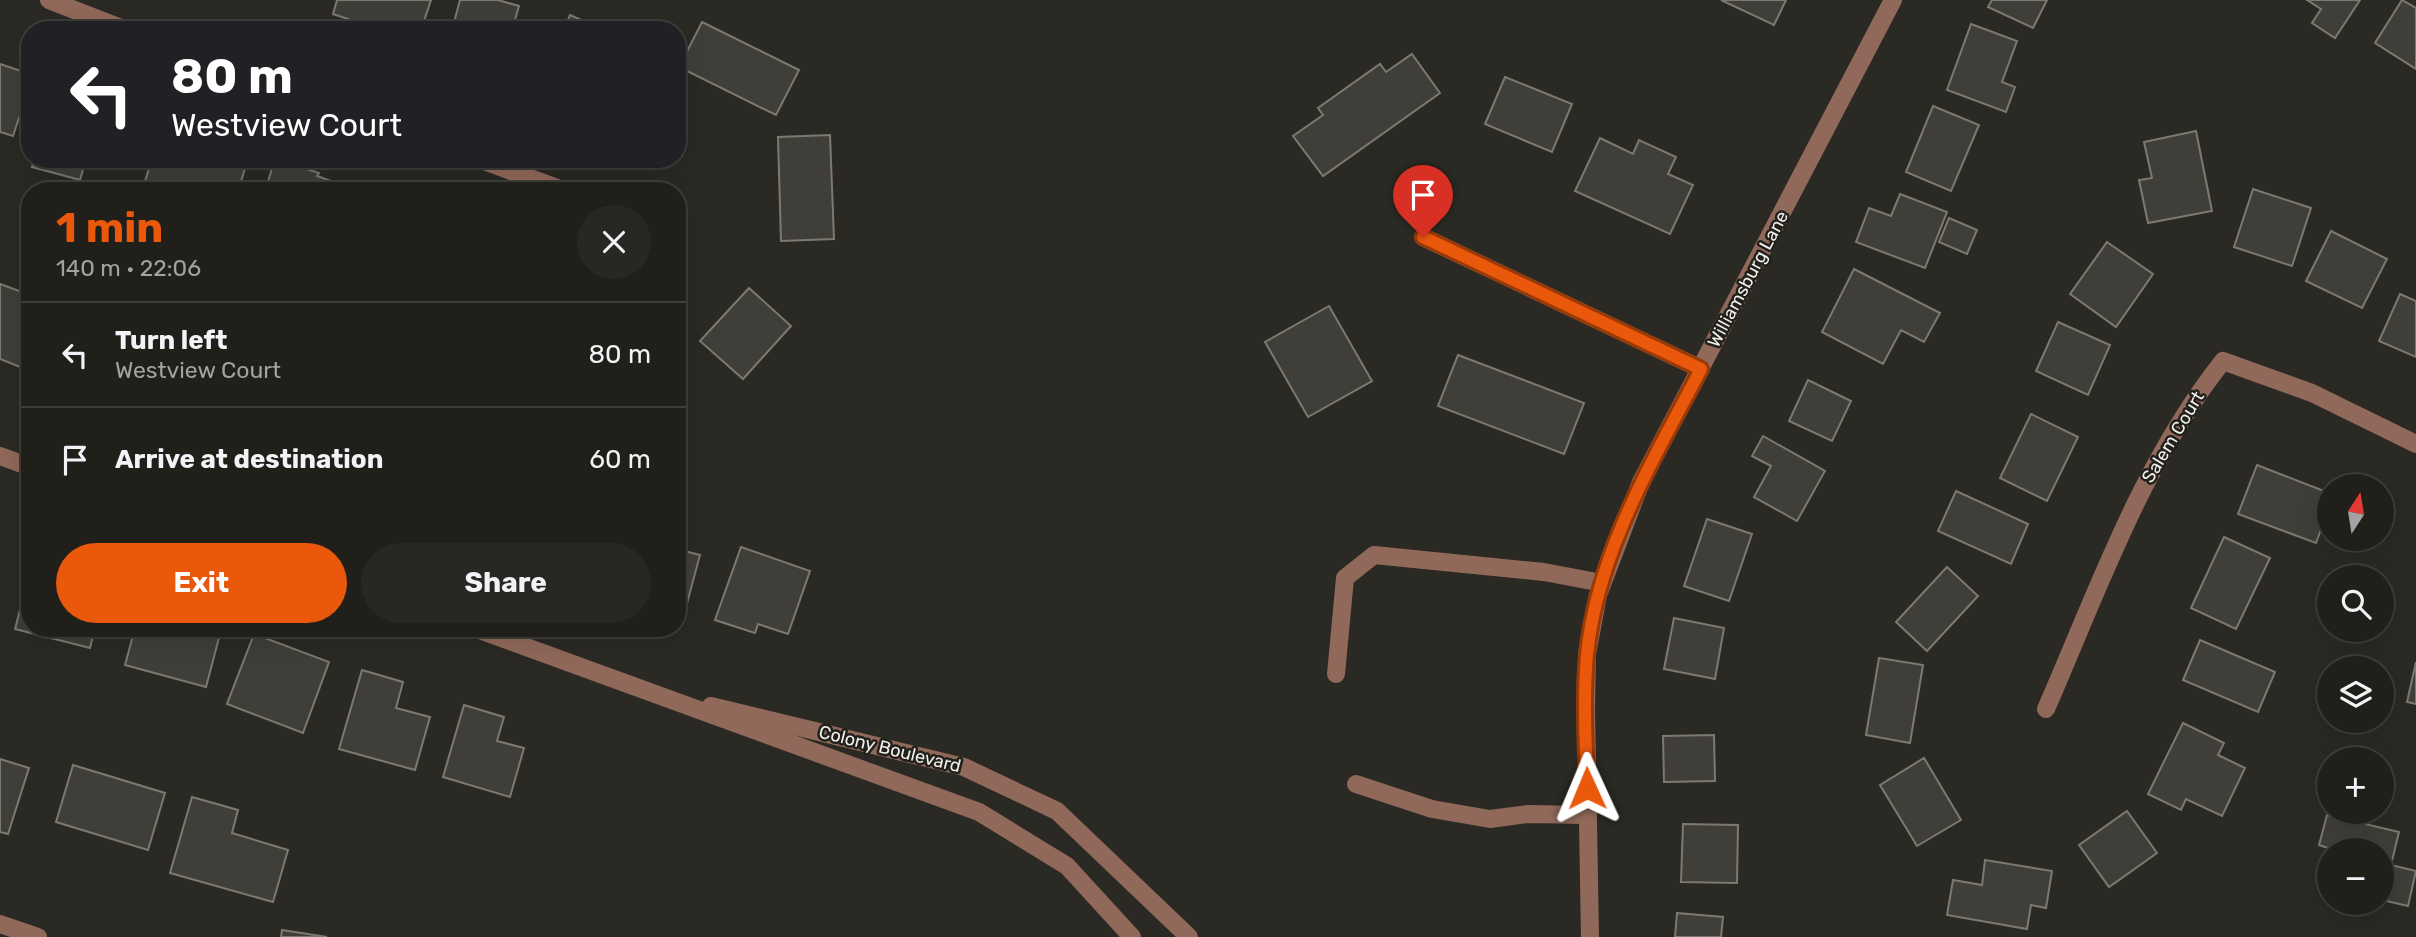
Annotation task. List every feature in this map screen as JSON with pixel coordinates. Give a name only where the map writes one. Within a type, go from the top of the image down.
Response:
[{"type":"street","points":[[49,0],[103,21]]},
{"type":"street","name":"Williamsburg Lane","points":[[1590,937],[1587,654],[1598,595],[1641,482],[1893,0]]},
{"type":"street","points":[[503,168],[541,182]]},
{"type":"street","points":[[1423,237],[1701,369]]},
{"type":"street","name":"Salem Court","points":[[2046,709],[2143,487],[2201,390],[2223,361],[2312,393],[2416,444]]},
{"type":"street","points":[[0,456],[21,464]]},
{"type":"street","points":[[1336,674],[1345,578],[1374,555],[1544,572],[1602,583]]},
{"type":"street","name":"Colony Boulevard","points":[[499,637],[979,812],[1068,866],[1132,937]]},
{"type":"street","name":"Colony Boulevard","points":[[660,696],[738,711],[964,767],[1058,811],[1189,937]]},
{"type":"street","points":[[1356,784],[1432,809],[1490,820],[1528,814],[1588,814]]},
{"type":"street","points":[[0,924],[38,937]]},
{"type":"building","points":[[337,0],[431,0],[424,21],[354,21],[333,14]]},
{"type":"building","points":[[460,0],[498,0],[519,6],[515,21],[454,21]]},
{"type":"building","points":[[1721,0],[1786,0],[1774,25]]},
{"type":"building","points":[[1992,0],[2047,0],[2033,28],[1988,7]]},
{"type":"building","points":[[2307,0],[2360,0],[2335,38],[2312,23],[2321,9]]},
{"type":"building","points":[[2402,0],[2416,8],[2416,69],[2375,43]]},
{"type":"building","points":[[570,15],[584,21],[568,21]]},
{"type":"building","points":[[702,22],[799,70],[776,115],[686,70],[686,53]]},
{"type":"building","points":[[1971,24],[2017,41],[2002,82],[2015,87],[2006,112],[1947,90]]},
{"type":"building","points":[[1412,54],[1440,93],[1323,176],[1293,136],[1323,115],[1318,108],[1380,64],[1386,72]]},
{"type":"building","points":[[0,64],[21,71],[21,112],[13,136],[0,132]]},
{"type":"building","points":[[1505,77],[1572,104],[1552,152],[1485,124]]},
{"type":"building","points":[[1933,106],[1979,125],[1951,191],[1906,172]]},
{"type":"building","points":[[2196,131],[2212,211],[2148,223],[2139,180],[2152,178],[2144,142]]},
{"type":"building","points":[[830,135],[834,239],[781,241],[778,137]]},
{"type":"building","points":[[1600,138],[1633,154],[1639,140],[1676,157],[1668,174],[1693,185],[1670,234],[1575,191]]},
{"type":"building","points":[[36,168],[83,168],[80,180]]},
{"type":"building","points":[[149,168],[245,168],[241,182],[145,182]]},
{"type":"building","points":[[272,168],[303,168],[334,182],[268,182]]},
{"type":"building","points":[[2253,189],[2311,208],[2292,266],[2234,247]]},
{"type":"building","points":[[1900,194],[1947,212],[1925,268],[1856,242],[1869,208],[1891,216]]},
{"type":"building","points":[[1949,218],[1977,230],[1967,254],[1939,242]]},
{"type":"building","points":[[2331,231],[2387,259],[2362,308],[2306,281]]},
{"type":"building","points":[[2107,242],[2153,274],[2116,327],[2070,294]]},
{"type":"building","points":[[1854,269],[1940,313],[1924,342],[1901,330],[1883,364],[1822,332]]},
{"type":"building","points":[[0,284],[21,292],[21,367],[0,359]]},
{"type":"building","points":[[749,288],[791,326],[743,379],[700,341]]},
{"type":"building","points":[[2400,294],[2416,301],[2416,357],[2379,341]]},
{"type":"building","points":[[1329,306],[1372,381],[1308,417],[1265,342]]},
{"type":"building","points":[[2058,322],[2110,345],[2088,395],[2036,371]]},
{"type":"building","points":[[1458,355],[1584,403],[1564,454],[1438,406]]},
{"type":"building","points":[[1808,380],[1851,401],[1832,441],[1789,421]]},
{"type":"building","points":[[2031,414],[2078,437],[2047,501],[2000,478]]},
{"type":"building","points":[[1763,436],[1825,471],[1797,521],[1754,497],[1771,466],[1752,456]]},
{"type":"building","points":[[2257,465],[2317,488],[2317,540],[2316,543],[2238,514]]},
{"type":"building","points":[[1956,491],[2028,524],[2011,564],[1938,531]]},
{"type":"building","points":[[1707,519],[1752,534],[1729,601],[1684,586]]},
{"type":"building","points":[[2224,537],[2270,558],[2236,629],[2191,608]]},
{"type":"building","points":[[741,547],[810,571],[788,634],[758,624],[755,633],[715,620]]},
{"type":"building","points":[[686,551],[700,555],[686,607]]},
{"type":"building","points":[[1947,567],[1978,596],[1927,651],[1896,622]]},
{"type":"building","points":[[21,606],[21,631],[15,629]]},
{"type":"building","points":[[1674,618],[1724,628],[1715,679],[1664,669]]},
{"type":"building","points":[[47,637],[93,637],[90,648]]},
{"type":"building","points":[[133,637],[219,637],[206,687],[125,665]]},
{"type":"building","points":[[253,637],[262,637],[329,662],[303,733],[227,704]]},
{"type":"building","points":[[2200,640],[2275,672],[2258,712],[2183,680]]},
{"type":"building","points":[[1879,658],[1923,665],[1910,743],[1866,735]]},
{"type":"building","points":[[2416,662],[2416,704],[2407,702]]},
{"type":"building","points":[[362,670],[403,682],[396,708],[430,717],[415,770],[339,749]]},
{"type":"building","points":[[464,705],[504,717],[497,741],[524,748],[510,797],[443,777]]},
{"type":"building","points":[[2183,723],[2224,743],[2218,755],[2245,768],[2222,816],[2186,799],[2181,810],[2148,794]]},
{"type":"building","points":[[1714,735],[1715,781],[1664,782],[1663,736]]},
{"type":"building","points":[[1924,758],[1961,820],[1917,846],[1880,785]]},
{"type":"building","points":[[0,759],[29,768],[8,834],[0,832]]},
{"type":"building","points":[[73,765],[165,793],[148,850],[56,822]]},
{"type":"building","points":[[192,797],[238,810],[232,833],[288,850],[273,902],[170,873]]},
{"type":"building","points":[[2127,811],[2157,853],[2109,887],[2079,845]]},
{"type":"building","points":[[1683,824],[1738,825],[1737,883],[1681,882]]},
{"type":"building","points":[[2325,824],[2365,824],[2399,832],[2394,853],[2394,838],[2321,838]]},
{"type":"building","points":[[1985,860],[2052,871],[2046,908],[2031,905],[2027,929],[1947,915],[1953,880],[1982,885]]},
{"type":"building","points":[[2394,866],[2416,871],[2408,906],[2394,903]]},
{"type":"building","points":[[1677,913],[1723,917],[1721,937],[1675,937]]},
{"type":"building","points":[[282,930],[327,937],[281,937]]},
{"type":"route","points":[[1423,237],[1701,369],[1641,482],[1598,595],[1587,654],[1587,788]]}]
